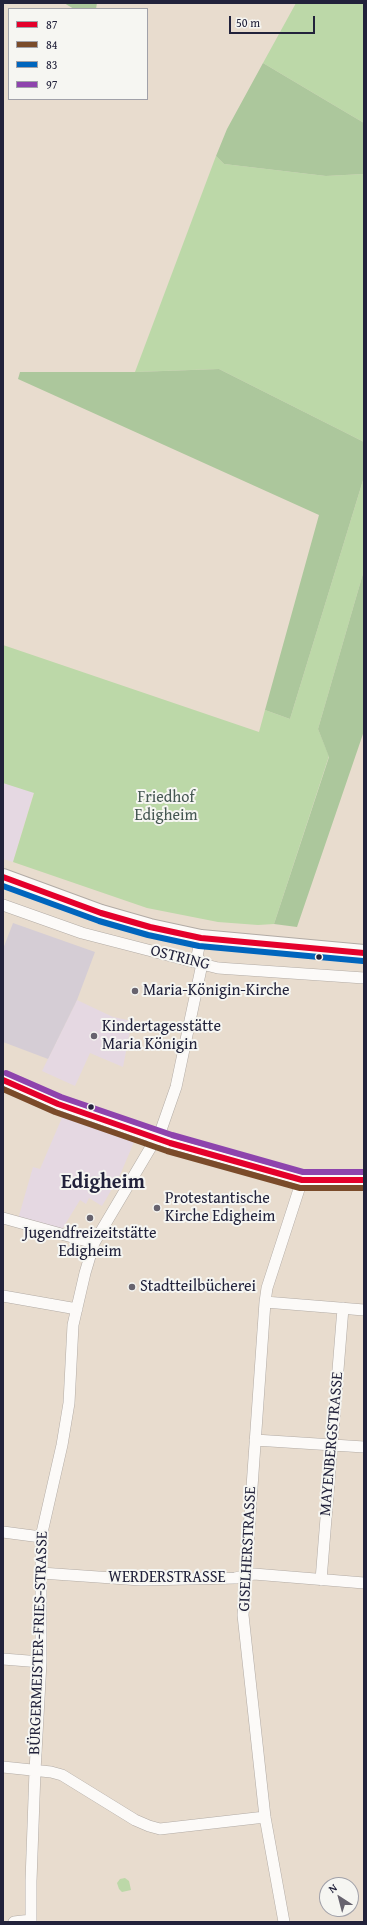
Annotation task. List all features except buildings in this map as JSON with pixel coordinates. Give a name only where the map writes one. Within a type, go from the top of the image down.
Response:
[{"type":"street","name":"OSTRING","points":[[3,877],[101,913],[150,927],[201,938],[364,953]]},
{"type":"street","name":"OSTRING","points":[[3,905],[82,933],[218,968],[364,978]]},
{"type":"street","name":"BÜRGERMEISTER-FRIES-STRASSE","points":[[31,1921],[30,1881],[41,1662],[41,1537],[62,1445],[69,1403],[73,1325],[94,1243],[161,1130],[176,1087],[202,964],[197,956],[201,938]]},
{"type":"street","points":[[3,1080],[58,1104],[155,1139],[302,1180],[364,1180]]},
{"type":"street","name":"GISELHERSTRASSE","points":[[284,1922],[265,1817],[243,1615],[264,1302],[267,1288],[302,1180]]},
{"type":"street","points":[[3,1218],[94,1243]]},
{"type":"street","points":[[3,1296],[77,1309]]},
{"type":"street","points":[[264,1302],[364,1310]]},
{"type":"street","name":"MAYENBERGSTRASSE","points":[[321,1580],[343,1308]]},
{"type":"street","points":[[255,1440],[364,1447]]},
{"type":"street","points":[[3,1532],[41,1537]]},
{"type":"street","name":"WERDERSTRASSE","points":[[41,1573],[141,1580],[235,1578],[254,1574],[364,1583]]},
{"type":"street","points":[[3,1659],[41,1662]]},
{"type":"street","points":[[3,1767],[51,1772],[62,1775],[135,1820],[160,1829],[265,1817]]},
{"type":"street","points":[[14,1922],[31,1921]]},
{"type":"shaded area","points":[[3,783],[34,792],[13,862],[3,859]]},
{"type":"shaded area","points":[[13,923],[95,952],[77,1000],[48,1059],[3,1042],[3,949]]},
{"type":"shaded area","name":"Kindertagesstätte Maria Königin","points":[[77,1000],[113,1017],[132,1021],[123,1067],[90,1053],[75,1086],[42,1071]]},
{"type":"shaded area","points":[[64,1113],[134,1142],[120,1175],[102,1206],[89,1198],[86,1204],[80,1200],[61,1231],[18,1219],[33,1167],[40,1169]]},
{"type":"green space","points":[[64,3],[97,3],[96,8],[72,8]]},
{"type":"green space","points":[[296,3],[364,3],[364,123],[263,63]]},
{"type":"green space","points":[[263,63],[364,123],[364,174],[326,176],[224,164],[216,156],[227,129]]},
{"type":"green space","points":[[216,156],[224,164],[326,176],[364,174],[364,442],[219,369],[135,372]]},
{"type":"green space","points":[[219,369],[364,442],[364,477],[290,719],[265,710],[319,515],[18,379],[20,372],[135,372]]},
{"type":"green space","name":"Friedhof Edigheim","points":[[364,477],[364,570],[318,729],[329,756],[274,924],[258,925],[218,922],[147,908],[13,862],[34,793],[3,783],[3,645],[259,732],[265,710],[290,719]]},
{"type":"green space","points":[[364,570],[364,731],[297,927],[274,924],[329,757],[318,729]]},
{"type":"green space","points":[[125,1878],[129,1881],[131,1890],[122,1892],[117,1883],[120,1879]]},
{"type":"transit line","name":"87","points":[[3,877],[101,913],[150,927],[201,938],[364,953]]},
{"type":"transit line","name":"83","points":[[3,886],[99,921],[148,935],[199,946],[363,961]]},
{"type":"transit line","name":"97","points":[[6,1073],[61,1097],[172,1135],[303,1172],[364,1172]]},
{"type":"transit line","name":"87","points":[[3,1080],[58,1104],[170,1143],[302,1180],[364,1180]]},
{"type":"transit line","name":"84","points":[[3,1089],[55,1112],[167,1151],[300,1188],[364,1188]]},
{"type":"place","name":"Maria-Königin-Kirche","points":[[135,991]]},
{"type":"place","name":"Kindertagesstätte Maria Königin","points":[[94,1036]]},
{"type":"place","name":"Protestantische Kirche Edigheim","points":[[157,1208]]},
{"type":"place","name":"Jugendfreizeitstätte Edigheim","points":[[90,1218]]},
{"type":"place","name":"Stadtteilbücherei","points":[[132,1287]]},
{"type":"district","name":"Edigheim","points":[[103,1183]]}]
